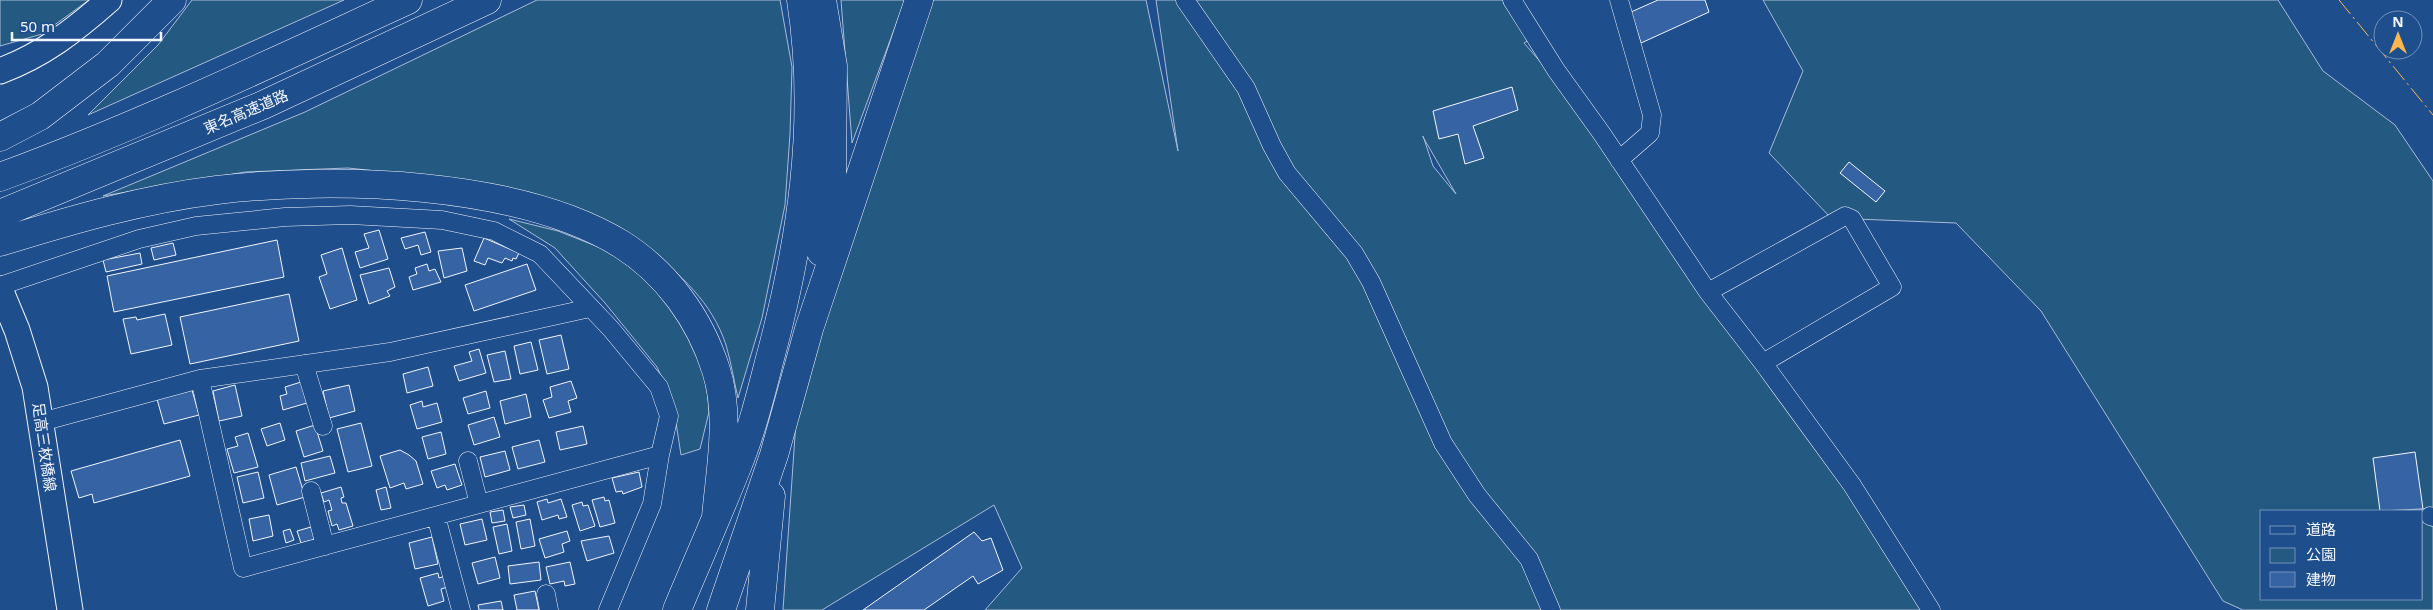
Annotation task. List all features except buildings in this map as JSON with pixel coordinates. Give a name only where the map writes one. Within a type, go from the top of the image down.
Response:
[{"type":"highway","points":[[0,137],[40,116],[108,64],[172,0]]},
{"type":"highway","points":[[0,177],[51,158],[253,72],[408,0]]},
{"type":"highway","name":"東名高速道路","points":[[0,214],[263,105],[487,0]]},
{"type":"highway","points":[[677,610],[738,467],[767,372],[780,321],[803,202],[810,110],[809,66],[802,0]]},
{"type":"highway","points":[[809,329],[832,179],[832,66],[822,0]]},
{"type":"highway","points":[[721,610],[774,455],[809,329],[919,0]]},
{"type":"highway","points":[[0,242],[67,222],[163,199],[263,186],[392,185],[441,190],[521,206],[557,216],[595,231],[622,245],[661,276],[692,315],[717,372],[722,401],[723,429],[716,517]]},
{"type":"highway","points":[[760,610],[774,455]]},
{"type":"main road","points":[[0,70],[39,55],[72,33],[109,0]]},
{"type":"main road","name":"足高三枚橋線","points":[[0,287],[17,330],[32,377],[41,422],[70,610]]},
{"type":"street","points":[[1185,0],[1246,88],[1272,146],[1287,172],[1354,253],[1371,282],[1443,443],[1477,495],[1529,559],[1551,610]]},
{"type":"street","points":[[1619,0],[1652,115],[1650,133],[1619,160]]},
{"type":"street","points":[[1519,2],[1556,70],[1708,292],[1763,363],[1852,486],[1931,610]]},
{"type":"street","points":[[0,287],[139,239],[196,226],[285,217],[350,215],[442,220],[494,231],[540,254],[611,329],[659,388],[669,416],[652,504],[608,610]]},
{"type":"street","points":[[1708,292],[1845,216],[1852,219],[1892,288],[1763,363]]},
{"type":"street","points":[[41,422],[200,378],[390,352],[590,308]]},
{"type":"street","points":[[304,364],[322,426]]},
{"type":"street","points":[[200,378],[243,568],[660,455]]},
{"type":"street","points":[[468,461],[479,504]]},
{"type":"street","points":[[311,491],[325,546]]},
{"type":"street","points":[[436,516],[461,610]]},
{"type":"green space","points":[[0,0],[89,0],[42,34],[0,46]]},
{"type":"green space","points":[[192,0],[344,0],[88,115],[158,45]]},
{"type":"green space","points":[[537,0],[780,0],[792,67],[785,205],[762,318],[738,398],[726,345],[712,315],[694,290],[646,248],[424,176],[348,168],[245,172],[103,196],[305,112]]},
{"type":"green space","points":[[841,0],[905,0],[852,143]]},
{"type":"green space","points":[[933,0],[1146,0],[1178,151],[1156,0],[1509,0],[1535,36],[1524,43],[1598,128],[1928,610],[985,610],[1022,568],[994,505],[822,610],[783,610],[800,363]],"holes":[[[1424,138],[1456,194],[1433,166]]]},
{"type":"green space","points":[[1763,0],[2278,0],[2323,71],[2395,125],[2433,181],[2433,610],[2243,610],[2223,601],[2041,311],[1956,223],[1831,218],[1769,153],[1803,71]]},
{"type":"green space","points":[[509,219],[558,231],[606,250],[645,278],[675,310],[706,375],[709,412],[700,449],[681,455],[673,403],[657,367],[605,303],[555,248]]},
{"type":"power","points":[[2339,0],[2433,115]]}]
